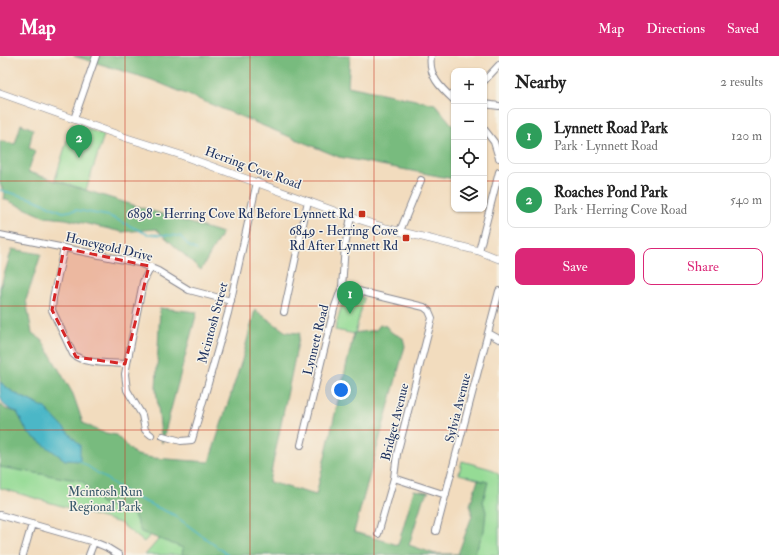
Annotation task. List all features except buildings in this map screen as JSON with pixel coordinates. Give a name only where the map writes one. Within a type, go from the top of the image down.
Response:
[{"type":"main road","name":"Herring Cove Road","points":[[0,93],[308,200],[351,217],[479,251],[499,258]]},
{"type":"street","points":[[74,119],[96,56]]},
{"type":"street","points":[[431,56],[431,69],[436,82],[451,97]]},
{"type":"street","points":[[487,77],[499,65]]},
{"type":"street","points":[[487,104],[499,106]]},
{"type":"street","points":[[487,133],[494,142],[499,158]]},
{"type":"street","points":[[479,251],[499,172]]},
{"type":"street","points":[[400,231],[421,180]]},
{"type":"street","name":"Mcintosh Street","points":[[163,436],[181,441],[192,440],[231,301],[257,182]]},
{"type":"street","points":[[284,312],[308,200]]},
{"type":"street","name":"Lynnett Road","points":[[301,445],[334,309],[342,287],[345,246],[351,217]]},
{"type":"street","name":"Honeygold Drive","points":[[0,235],[119,258],[151,267],[189,290],[231,301]]},
{"type":"street","points":[[64,248],[52,310],[73,354],[79,359],[125,364]]},
{"type":"street","points":[[151,267],[144,282],[125,364],[127,390],[142,415],[144,429],[151,435]]},
{"type":"street","name":"Bridget Avenue","points":[[342,287],[424,307],[431,316],[432,322],[397,454],[394,478],[378,534]]},
{"type":"street","name":"Sylvia Avenue","points":[[436,531],[499,291]]},
{"type":"street","points":[[488,333],[499,340]]},
{"type":"street","points":[[394,478],[446,495]]},
{"type":"street","points":[[0,515],[106,546],[119,555]]},
{"type":"street","points":[[23,555],[32,524]]},
{"type":"street","points":[[90,555],[94,542]]},
{"type":"highlighted area","points":[[64,248],[149,266],[125,364],[76,357],[52,310]]},
{"type":"green space","points":[[74,56],[350,56],[348,86],[435,104],[451,123],[451,178],[339,157],[152,80]]},
{"type":"green space","points":[[21,124],[33,129],[29,148],[35,151],[28,172],[222,233],[201,270],[156,229],[122,232],[66,219],[45,217],[4,199],[5,194],[0,184],[0,141],[15,144]]},
{"type":"green space","points":[[72,124],[104,135],[86,190],[55,180]]},
{"type":"green space","points":[[12,249],[41,254],[26,300],[32,333],[42,340],[73,394],[83,423],[101,432],[116,435],[136,455],[153,458],[209,462],[242,360],[255,310],[286,332],[300,333],[269,482],[316,495],[354,333],[376,330],[380,325],[386,326],[391,332],[403,338],[405,346],[354,532],[398,545],[414,490],[429,492],[423,499],[409,545],[435,554],[458,554],[472,516],[470,505],[478,480],[488,482],[483,501],[486,512],[484,531],[474,555],[182,555],[183,548],[141,532],[134,515],[101,503],[82,481],[0,467],[0,403],[5,409],[17,412],[28,433],[45,408],[14,393],[0,382],[0,288]]},
{"type":"green space","points":[[350,293],[364,298],[355,334],[335,330],[344,296]]},
{"type":"green space","points":[[160,308],[197,312],[162,443],[156,389]]},
{"type":"green space","name":"Mcintosh Run Regional Park","points":[[0,459],[116,484],[153,532],[144,542],[120,523],[0,488]]},
{"type":"green space","points":[[462,461],[491,469],[499,475],[499,555],[468,555],[487,482],[459,474]]},
{"type":"green space","points":[[165,532],[220,555],[145,555]]},
{"type":"water","points":[[0,382],[14,393],[45,408],[80,445],[80,461],[65,460],[28,433],[17,412],[11,410],[2,402]]},
{"type":"waterway","points":[[0,190],[33,199],[63,212],[76,210],[109,216],[147,234],[180,236],[190,247],[197,250]]},
{"type":"waterway","points":[[80,461],[130,495],[174,515],[228,555]]},
{"type":"place","name":"Roaches Pond Park","points":[[79,158]]},
{"type":"place","name":"6898 - Herring Cove Rd Before Lynnett Rd","points":[[362,214]]},
{"type":"place","name":"6849 - Herring Cove Rd After Lynnett Rd","points":[[406,238]]},
{"type":"place","name":"Lynnett Road Park","points":[[350,314]]}]
